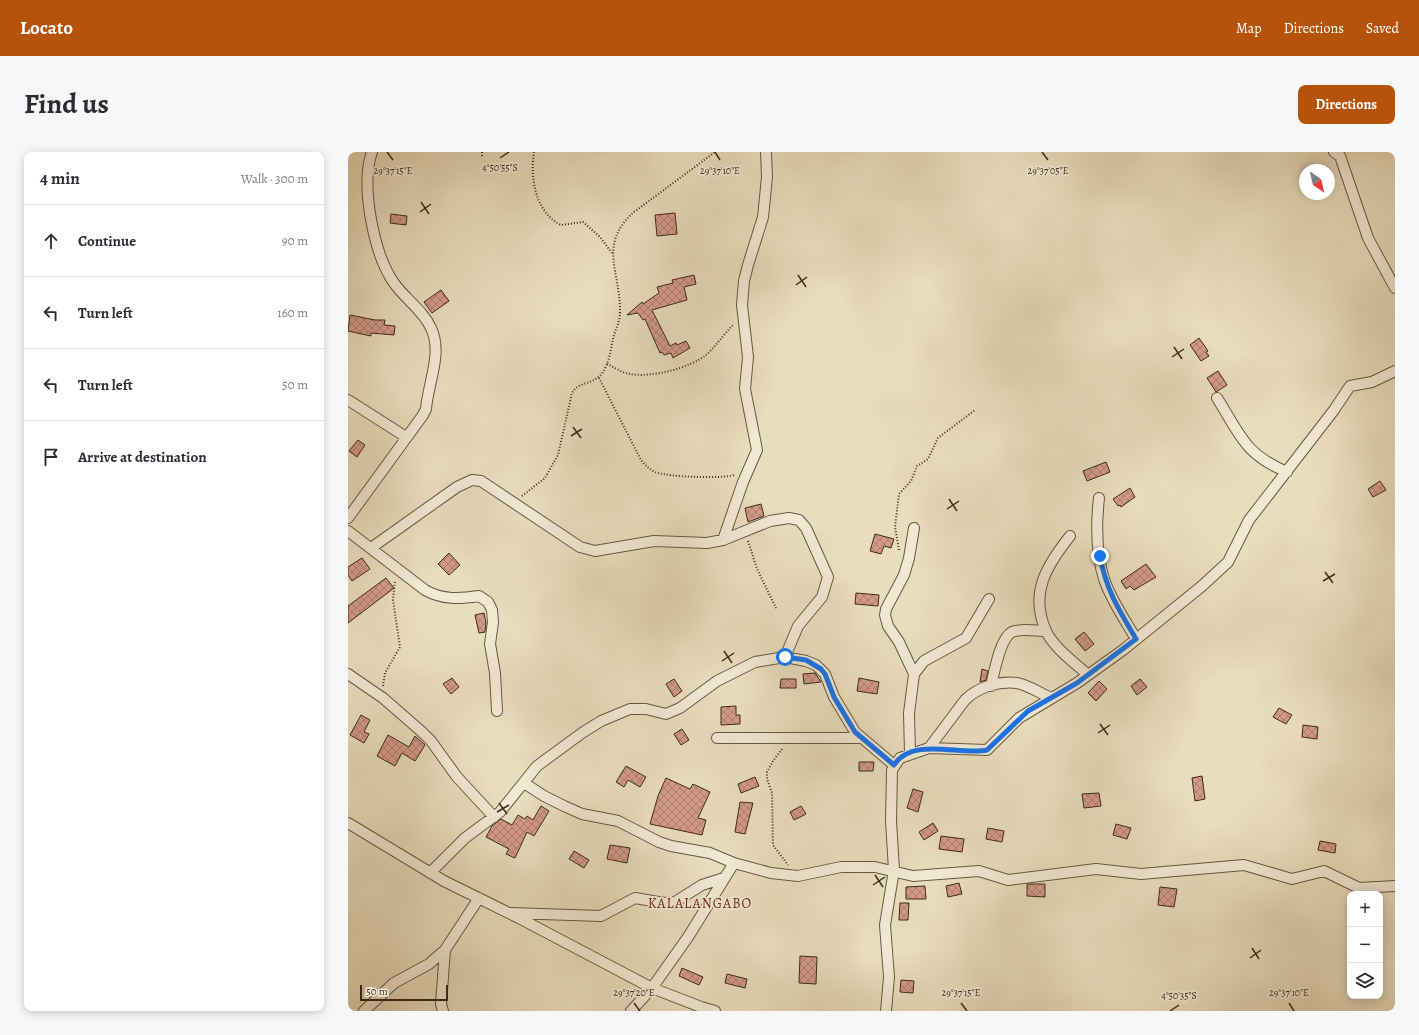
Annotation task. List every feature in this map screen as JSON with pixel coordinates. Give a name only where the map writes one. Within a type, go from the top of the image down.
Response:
[{"type":"street","points":[[348,518],[426,408],[435,360],[434,339],[431,328],[422,314],[394,284],[388,273],[372,230],[368,179],[372,152]]},
{"type":"street","points":[[723,540],[748,470],[756,454],[757,447],[745,389],[748,357],[742,315],[744,281],[763,217],[767,177],[766,152]]},
{"type":"street","points":[[1334,152],[1340,156],[1368,238],[1395,288]]},
{"type":"street","points":[[886,1011],[889,976],[885,925],[894,870],[891,821],[892,770],[894,765],[900,758],[929,748],[987,750],[1019,718],[1088,675],[1136,639],[1202,586],[1228,562],[1249,520],[1334,410],[1350,386],[1372,382],[1395,371]]},
{"type":"street","points":[[1217,398],[1239,436],[1254,454],[1269,464],[1287,472]]},
{"type":"street","points":[[348,400],[406,437]]},
{"type":"street","points":[[371,548],[457,487],[472,480],[481,481],[580,547],[592,551],[654,541],[707,543],[723,540],[776,519],[789,518],[799,520],[806,528],[828,574],[822,597],[798,626],[785,657]]},
{"type":"street","points":[[1099,498],[1096,520],[1098,548],[1104,578],[1110,593],[1136,639]]},
{"type":"street","points":[[914,528],[909,558],[904,575],[886,609],[885,615],[888,626],[899,642],[914,674]]},
{"type":"street","points":[[348,531],[396,568],[438,597],[467,598],[479,596],[488,602],[492,616],[490,644],[495,673],[497,711]]},
{"type":"street","points":[[1070,536],[1052,558],[1044,574],[1040,587],[1039,604],[1046,631],[1057,646],[1088,675]]},
{"type":"street","points":[[910,754],[909,713],[914,674],[924,661],[966,638],[989,600]]},
{"type":"street","points":[[991,686],[997,661],[1004,641],[1009,634],[1017,630],[1046,631]]},
{"type":"street","points":[[430,873],[465,838],[494,817],[524,783],[530,773],[544,760],[601,721],[630,709],[646,709],[666,714],[680,708],[736,671],[755,662],[785,657],[806,660],[821,669],[843,713],[855,732],[894,765]]},
{"type":"street","points":[[348,674],[383,698],[431,741],[457,777],[494,817]]},
{"type":"street","points":[[929,748],[950,719],[972,693],[1001,683],[1018,683],[1051,698]]},
{"type":"street","points":[[717,738],[862,738]]},
{"type":"street","points":[[524,783],[544,796],[582,814],[618,821],[659,842],[671,846],[710,853],[734,863],[771,873],[798,876],[841,867],[875,867],[894,870],[913,876],[979,871],[1008,880],[1096,869],[1141,874],[1244,865],[1292,879],[1324,871],[1359,888],[1395,886]]},
{"type":"street","points":[[348,823],[430,873],[652,988],[715,1011]]},
{"type":"street","points":[[631,1011],[652,988],[688,937],[734,863]]},
{"type":"street","points":[[508,913],[601,916],[635,898],[664,903],[675,902],[702,885],[724,878]]},
{"type":"street","points":[[364,1011],[394,983],[429,964],[445,950],[479,898]]},
{"type":"street","points":[[443,1011],[441,1004],[445,950]]},
{"type":"path","points":[[534,152],[533,174],[540,205],[546,214],[561,225],[583,222],[600,237],[613,254]]},
{"type":"path","points":[[514,503],[545,478],[558,455],[570,399],[574,389],[599,378],[607,364],[620,313],[613,254],[614,239],[625,220],[664,188],[715,152]]},
{"type":"path","points":[[607,364],[630,374],[647,374],[670,371],[692,364],[706,355],[742,315]]},
{"type":"path","points":[[599,378],[641,460],[650,469],[667,474],[714,478],[726,477],[748,470]]},
{"type":"path","points":[[900,554],[895,527],[899,494],[911,481],[918,466],[928,459],[938,438],[975,410]]},
{"type":"path","points":[[745,530],[757,569],[776,608]]},
{"type":"path","points":[[383,698],[385,673],[400,647],[393,600],[396,568]]},
{"type":"path","points":[[789,739],[773,761],[767,772],[767,779],[772,793],[773,845],[798,876]]},
{"type":"building","points":[[675,213],[677,234],[657,236],[655,215]]},
{"type":"building","points":[[391,214],[407,216],[406,225],[390,223]]},
{"type":"building","points":[[694,275],[696,284],[684,287],[687,300],[652,310],[670,346],[686,341],[690,348],[673,358],[671,353],[664,355],[662,352],[660,353],[645,319],[643,320],[638,313],[627,315],[642,302],[643,304],[659,293],[657,287],[673,283],[672,280]]},
{"type":"building","points":[[441,290],[449,301],[432,313],[424,302]]},
{"type":"building","points":[[350,315],[375,320],[385,320],[384,325],[395,326],[394,335],[371,333],[371,336],[348,331]]},
{"type":"building","points":[[1199,338],[1208,351],[1206,352],[1209,356],[1201,361],[1190,345]]},
{"type":"building","points":[[1218,371],[1227,385],[1216,392],[1207,378]]},
{"type":"building","points":[[358,440],[365,445],[357,457],[349,451]]},
{"type":"building","points":[[1106,462],[1110,472],[1087,481],[1083,471]]},
{"type":"building","points":[[1380,481],[1386,490],[1373,497],[1368,489]]},
{"type":"building","points":[[1130,488],[1135,497],[1121,507],[1120,505],[1118,506],[1113,499]]},
{"type":"building","points":[[761,504],[764,516],[748,522],[745,508]]},
{"type":"building","points":[[875,534],[894,539],[891,548],[884,546],[881,554],[870,551]]},
{"type":"building","points":[[449,553],[460,565],[449,575],[438,564]]},
{"type":"building","points":[[362,558],[370,569],[352,581],[348,575],[348,567]]},
{"type":"building","points":[[1146,564],[1156,577],[1134,590],[1130,586],[1126,589],[1121,581]]},
{"type":"building","points":[[386,578],[394,588],[348,623],[348,606]]},
{"type":"building","points":[[856,593],[879,595],[878,606],[855,604]]},
{"type":"building","points":[[484,613],[486,623],[485,632],[479,633],[475,615]]},
{"type":"building","points":[[1084,632],[1094,644],[1085,651],[1075,639]]},
{"type":"building","points":[[982,669],[988,671],[986,680],[980,682]]},
{"type":"building","points":[[815,673],[821,682],[804,684],[803,674]]},
{"type":"building","points":[[452,678],[459,687],[451,694],[443,684]]},
{"type":"building","points":[[859,678],[879,682],[877,694],[857,691]]},
{"type":"building","points":[[674,679],[682,691],[674,697],[666,684]]},
{"type":"building","points":[[781,679],[796,679],[796,688],[780,688]]},
{"type":"building","points":[[1140,679],[1147,687],[1137,695],[1131,686]]},
{"type":"building","points":[[1099,681],[1107,689],[1096,701],[1088,693]]},
{"type":"building","points":[[736,706],[736,715],[740,715],[740,724],[721,725],[721,707]]},
{"type":"building","points":[[1279,708],[1292,715],[1286,724],[1273,717]]},
{"type":"building","points":[[361,715],[370,720],[364,732],[369,734],[364,743],[350,735]]},
{"type":"building","points":[[1303,725],[1318,727],[1317,739],[1302,737]]},
{"type":"building","points":[[682,729],[689,740],[681,745],[674,734]]},
{"type":"building","points":[[388,735],[409,747],[415,736],[425,745],[415,761],[402,753],[395,766],[377,756]]},
{"type":"building","points":[[859,762],[874,762],[873,771],[859,771]]},
{"type":"building","points":[[626,766],[646,777],[640,787],[628,780],[624,787],[616,782]]},
{"type":"building","points":[[1202,776],[1205,799],[1195,801],[1192,778]]},
{"type":"building","points":[[755,777],[759,786],[741,793],[738,784]]},
{"type":"building","points":[[666,778],[690,789],[693,784],[710,792],[698,818],[706,820],[702,835],[650,824],[658,796]]},
{"type":"building","points":[[913,789],[923,792],[918,812],[907,808]]},
{"type":"building","points":[[1099,793],[1101,806],[1084,808],[1082,794]]},
{"type":"building","points":[[740,802],[753,803],[745,834],[735,832]]},
{"type":"building","points":[[541,806],[549,811],[534,836],[527,832],[515,858],[506,854],[509,849],[486,837],[492,826],[501,819],[512,825],[518,815],[525,819],[527,816],[533,820]]},
{"type":"building","points":[[801,806],[806,814],[794,820],[790,812]]},
{"type":"building","points":[[933,823],[938,831],[924,840],[919,832]]},
{"type":"building","points":[[1116,824],[1131,828],[1127,839],[1113,835]]},
{"type":"building","points":[[988,828],[1004,831],[1002,842],[986,839]]},
{"type":"building","points":[[941,836],[964,839],[962,852],[939,849]]},
{"type":"building","points":[[1320,841],[1336,844],[1335,853],[1318,850]]},
{"type":"building","points":[[610,845],[630,848],[627,863],[607,859]]},
{"type":"building","points":[[574,851],[589,860],[584,868],[569,859]]},
{"type":"building","points":[[959,883],[962,894],[948,897],[946,886]]},
{"type":"building","points":[[1027,884],[1045,884],[1045,897],[1027,896]]},
{"type":"building","points":[[925,886],[926,899],[906,899],[906,887]]},
{"type":"building","points":[[1160,887],[1177,889],[1174,907],[1158,905]]},
{"type":"building","points":[[900,903],[909,903],[908,920],[899,920]]},
{"type":"building","points":[[800,956],[817,957],[816,984],[799,983]]},
{"type":"building","points":[[682,968],[703,977],[699,985],[679,976]]},
{"type":"building","points":[[727,974],[747,979],[745,988],[725,983]]},
{"type":"building","points":[[901,980],[914,981],[913,993],[900,992]]},
{"type":"district","name":"KALALANGABO","points":[[700,903]]},
{"type":"route","points":[[785,657],[806,660],[821,669],[825,674],[834,697],[855,732],[894,765],[905,755],[929,748],[985,751],[989,749],[1019,718],[1028,711],[1077,683],[1136,639],[1110,593],[1104,578],[1100,556]]}]
